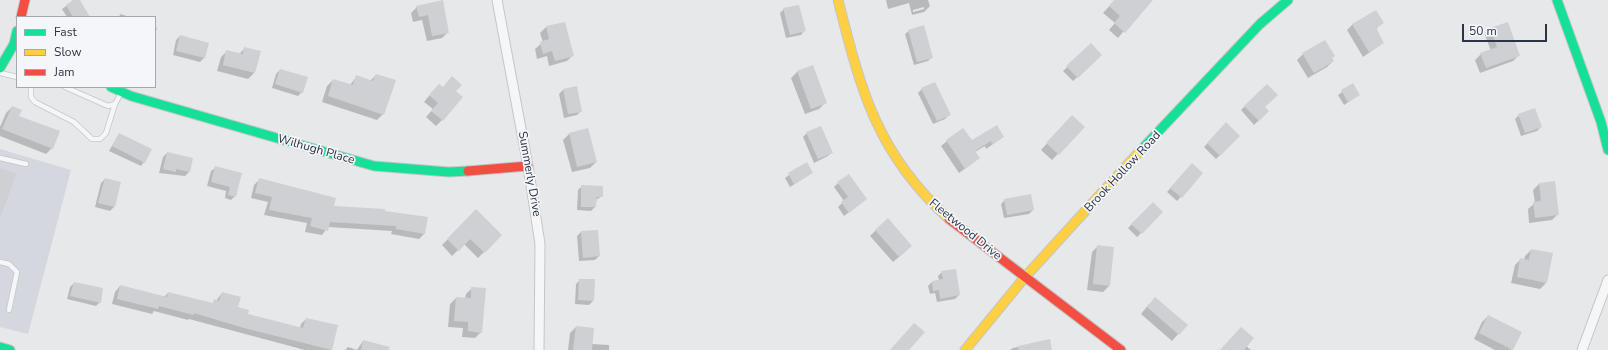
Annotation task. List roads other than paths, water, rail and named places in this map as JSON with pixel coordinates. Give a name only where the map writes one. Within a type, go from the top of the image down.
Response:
[{"type":"street","points":[[21,16],[25,0]]},
{"type":"street","name":"Summerly Drive","points":[[497,0],[528,166],[540,244],[539,350]]},
{"type":"street","name":"Fleetwood Drive","points":[[838,0],[868,102],[889,149],[912,182],[928,200],[953,223],[1121,350]]},
{"type":"street","name":"Brook Hollow Road","points":[[965,350],[1025,278],[1189,98],[1260,24],[1288,0]]},
{"type":"street","points":[[1557,0],[1601,122],[1608,150]]},
{"type":"street","points":[[0,68],[15,45]]},
{"type":"street","name":"Wilhugh Place","points":[[113,88],[122,92],[374,166],[450,172],[528,166]]},
{"type":"street","points":[[1582,350],[1608,280]]},
{"type":"street","points":[[0,347],[10,350]]},
{"type":"lane","points":[[0,73],[16,78]]},
{"type":"lane","points":[[31,88],[31,97],[35,102],[74,122],[92,139],[100,139],[106,133],[115,104],[122,92]]},
{"type":"lane","points":[[67,88],[108,106],[115,104]]},
{"type":"lane","points":[[0,158],[26,164]]},
{"type":"lane","points":[[0,262],[9,264],[17,272],[9,310]]}]
